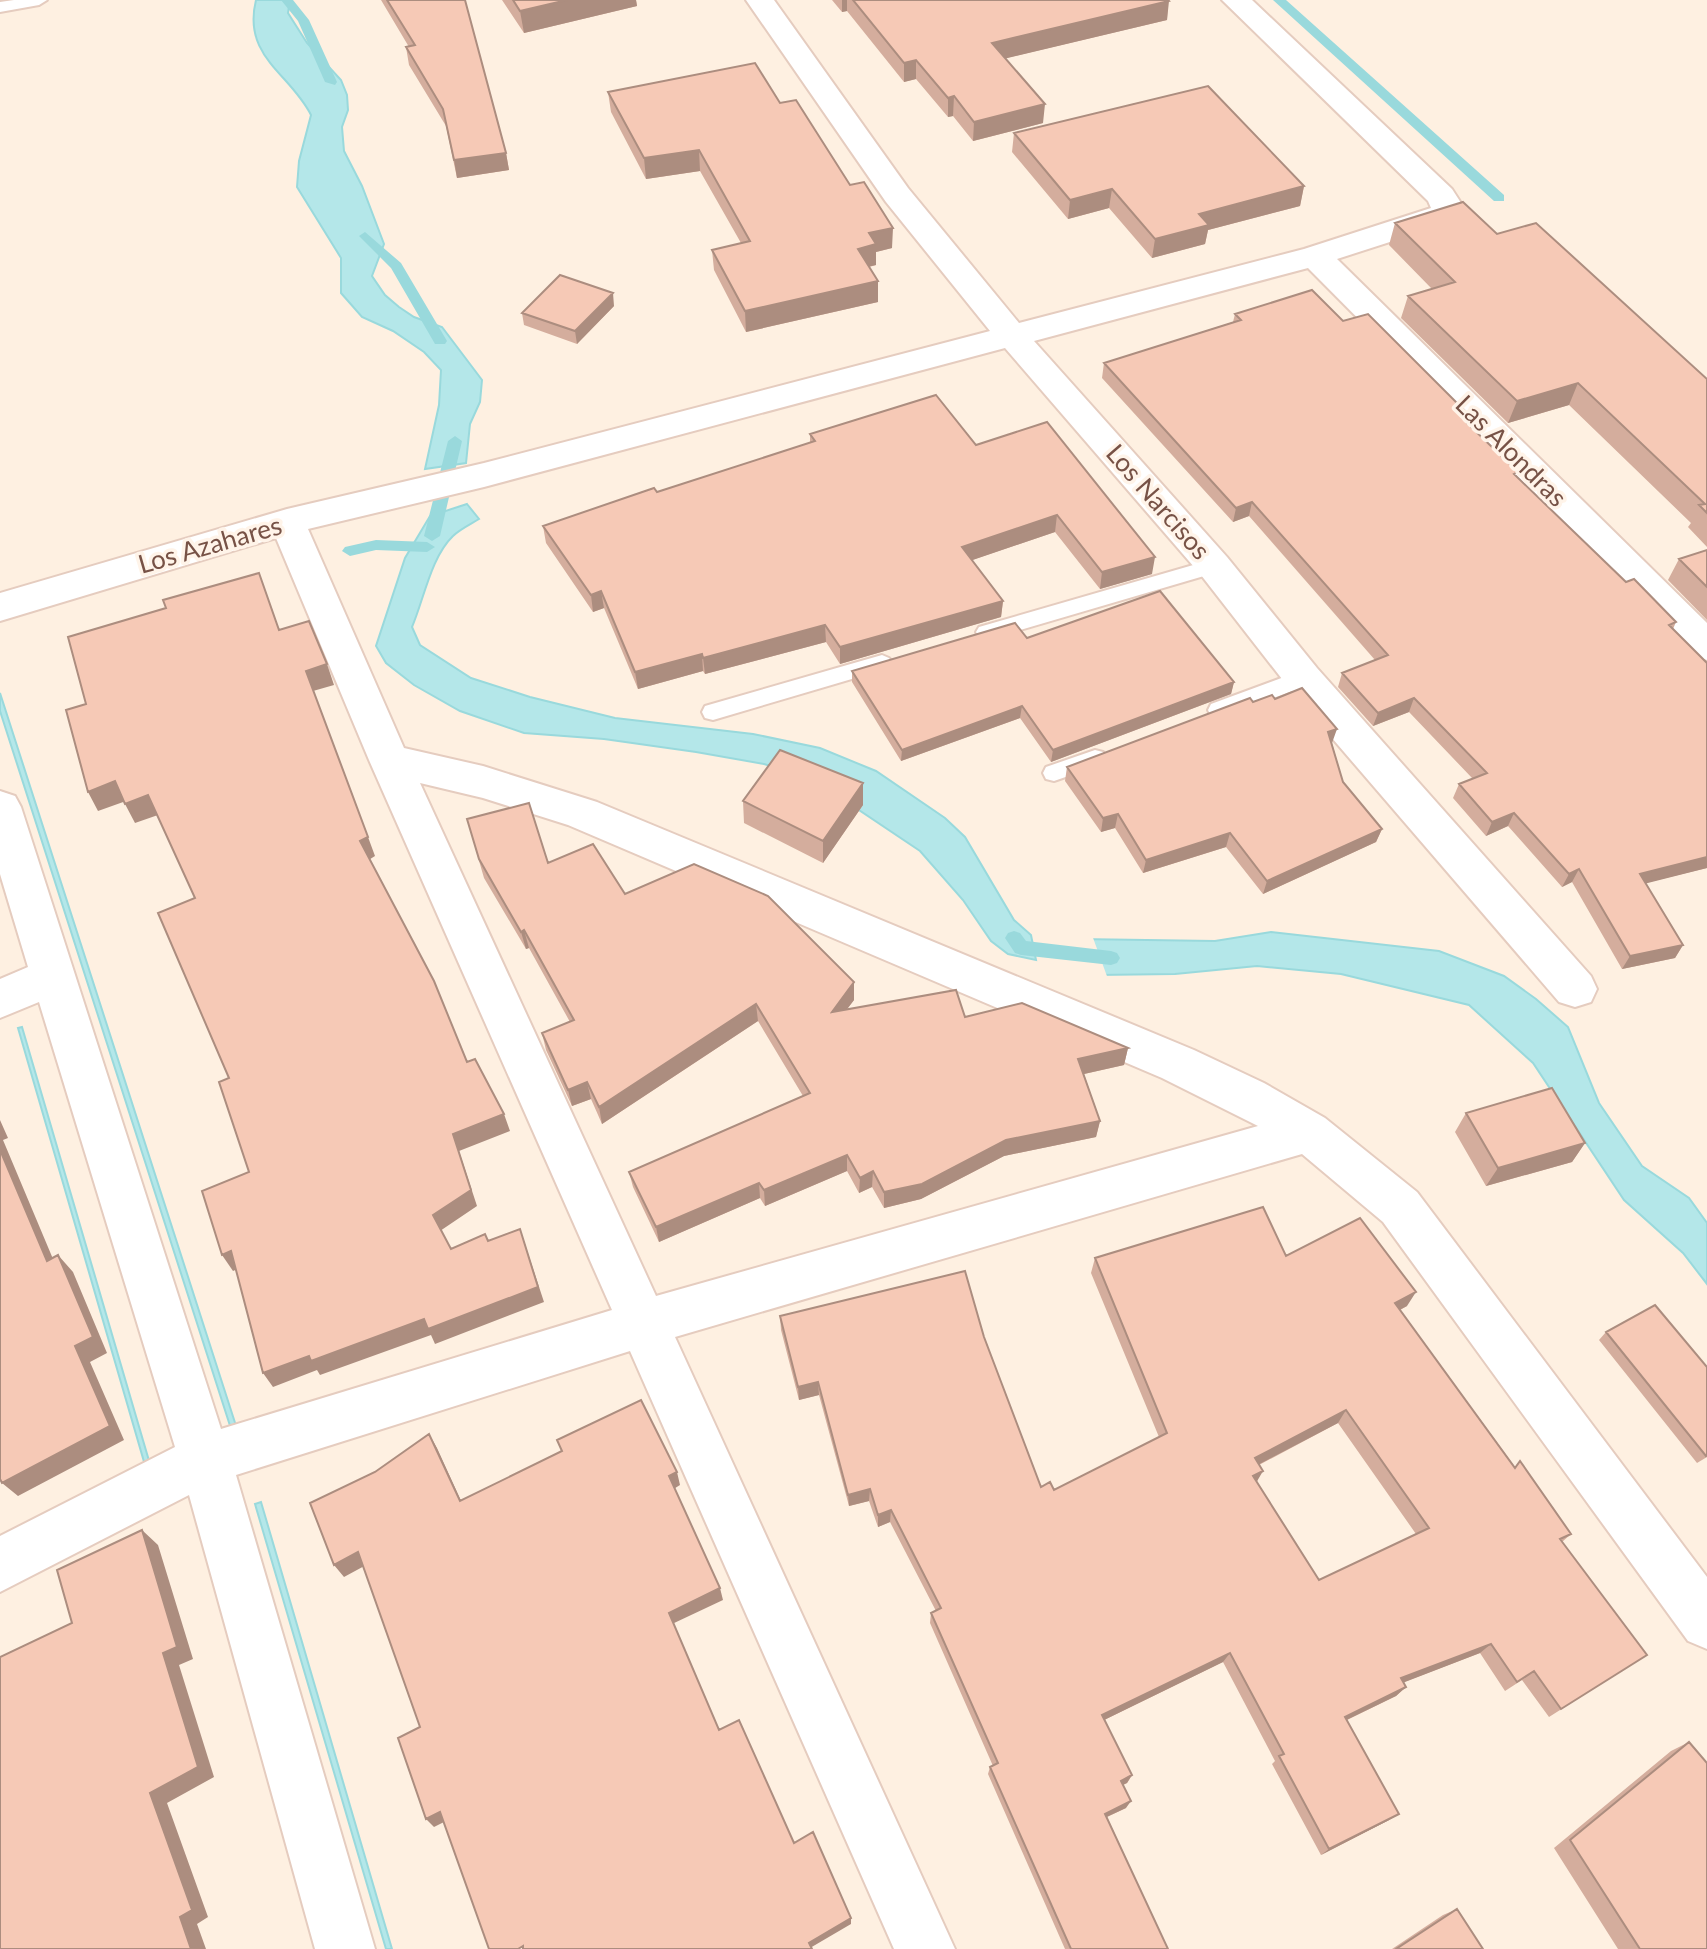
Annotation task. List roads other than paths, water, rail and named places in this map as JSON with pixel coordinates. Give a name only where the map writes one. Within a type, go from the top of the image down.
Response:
[{"type":"street","name":"Los Narcisos","points":[[760,0],[897,195],[1012,336],[1214,566],[1303,678],[1575,989]]},
{"type":"street","name":"Los Azahares","points":[[0,607],[287,522],[484,475],[1315,256],[1444,214],[1447,206],[1441,196],[1236,0]]},
{"type":"street","name":"Las Alondras","points":[[1315,256],[1707,646]]},
{"type":"street","points":[[287,522],[389,760],[925,1949]]},
{"type":"street","points":[[389,760],[483,782],[582,813],[1178,1064],[1248,1097],[1309,1132],[1400,1207],[1707,1622]]},
{"type":"street","points":[[0,807],[205,1459],[345,1949]]},
{"type":"street","points":[[0,999],[51,977]]},
{"type":"street","points":[[0,1565],[205,1459],[644,1323],[1309,1132]]},
{"type":"lane","points":[[0,7],[39,0]]},
{"type":"lane","points":[[971,636],[1214,566]]},
{"type":"lane","points":[[713,712],[895,659]]},
{"type":"lane","points":[[1201,717],[1303,678]]},
{"type":"lane","points":[[1054,773],[1113,751]]},
{"type":"water","points":[[256,0],[290,0],[288,13],[307,43],[341,80],[347,95],[348,110],[342,127],[344,151],[362,186],[384,244],[372,276],[385,295],[399,307],[414,317],[442,327],[482,380],[480,402],[470,424],[466,463],[425,469],[439,405],[441,370],[424,352],[393,331],[362,317],[341,293],[341,258],[297,187],[299,161],[311,115],[262,50],[253,20]]},
{"type":"water","points":[[467,504],[479,519],[453,536],[439,555],[412,627],[420,645],[471,678],[530,697],[615,718],[753,734],[820,748],[876,771],[945,818],[965,837],[1014,920],[1031,935],[1036,960],[1008,954],[991,941],[963,900],[920,851],[811,778],[764,764],[696,752],[604,739],[524,733],[460,711],[414,685],[386,663],[376,646],[405,558],[430,516]]},
{"type":"water","points":[[0,693],[238,1432],[233,1435],[0,711]]},
{"type":"water","points":[[1271,932],[1439,951],[1504,976],[1536,999],[1568,1027],[1599,1103],[1642,1166],[1689,1198],[1707,1223],[1707,1284],[1683,1253],[1624,1200],[1533,1063],[1469,1005],[1341,974],[1257,966],[1175,974],[1096,975],[1079,939],[1215,941]]},
{"type":"water","points":[[22,1027],[152,1471],[147,1472],[18,1028]]},
{"type":"water","points":[[261,1502],[392,1949],[386,1949],[255,1504]]},
{"type":"waterway","points":[[287,0],[303,20],[331,82]]},
{"type":"waterway","points":[[1279,0],[1499,198]]},
{"type":"waterway","points":[[365,236],[396,266],[440,341]]},
{"type":"waterway","points":[[432,536],[455,441]]},
{"type":"waterway","points":[[350,551],[376,545],[427,547]]},
{"type":"waterway","points":[[1014,938],[1021,948],[1111,958]]}]
